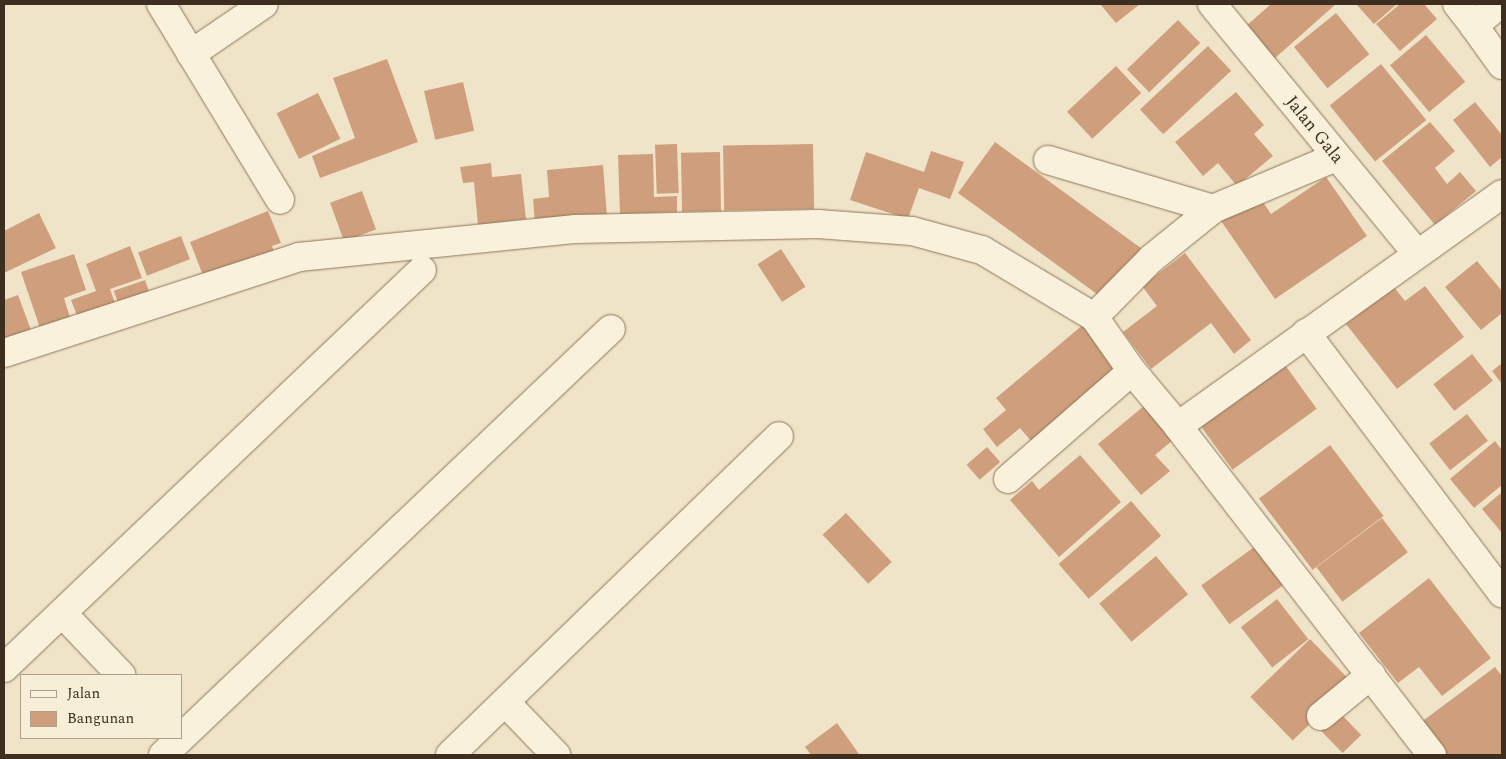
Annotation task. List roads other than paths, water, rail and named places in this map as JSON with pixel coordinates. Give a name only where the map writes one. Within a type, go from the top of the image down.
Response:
[{"type":"street","points":[[161,4],[280,200]]},
{"type":"street","points":[[191,54],[264,4]]},
{"type":"street","name":"Jalan Gala","points":[[1212,4],[1417,254]]},
{"type":"street","points":[[1458,4],[1502,65]]},
{"type":"street","points":[[1474,26],[1499,4]]},
{"type":"street","points":[[1094,317],[1151,259],[1213,209],[1336,157]]},
{"type":"street","points":[[1048,160],[1213,209]]},
{"type":"street","points":[[1178,426],[1502,194]]},
{"type":"street","points":[[4,353],[299,257],[576,230],[818,224],[912,231],[982,250],[1094,317],[1132,371],[1178,426],[1432,755]]},
{"type":"street","points":[[4,668],[422,270]]},
{"type":"street","points":[[182,737],[611,328]]},
{"type":"street","points":[[1306,333],[1502,593]]},
{"type":"street","points":[[1008,479],[1132,371]]},
{"type":"street","points":[[450,755],[779,436]]},
{"type":"street","points":[[62,613],[120,674]]},
{"type":"street","points":[[1321,716],[1371,675]]},
{"type":"street","points":[[504,702],[556,755]]},
{"type":"street","points":[[163,755],[180,739]]}]
